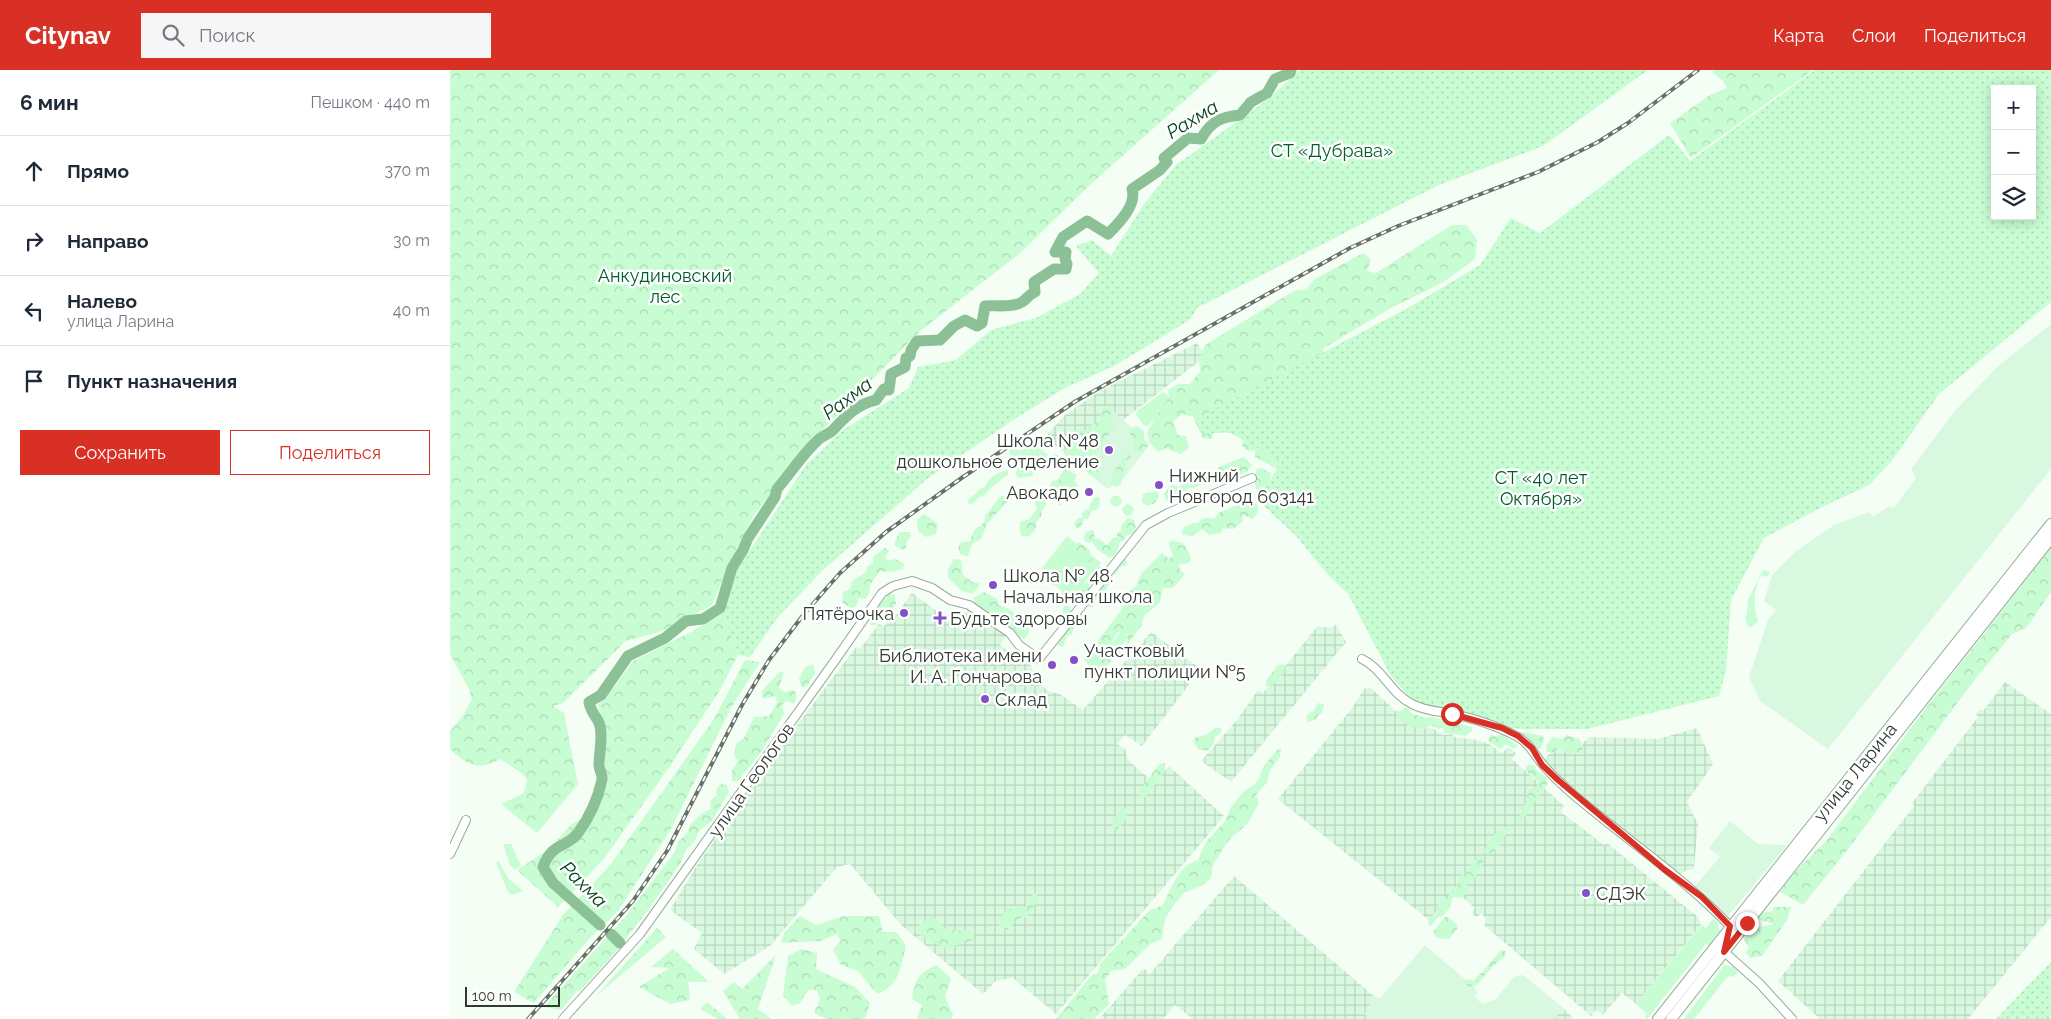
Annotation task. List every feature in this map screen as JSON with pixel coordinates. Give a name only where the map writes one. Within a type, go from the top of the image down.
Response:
[{"type":"main road","name":"улица Ларина","points":[[1658,1019],[2051,524]]},
{"type":"main road","name":"улица Ларина","points":[[1671,1019],[2051,538]]},
{"type":"street","name":"улица Геологов","points":[[563,1019],[650,921],[882,593],[893,586],[912,581],[932,588],[950,600],[969,605],[1010,633],[1019,645],[1039,660],[1146,525],[1168,513],[1252,478]]},
{"type":"street","points":[[1362,659],[1370,663],[1404,700],[1412,704],[1434,713],[1452,714],[1502,728],[1518,736],[1532,748],[1542,765],[1558,780],[1658,864],[1702,897],[1730,926],[1724,952]]},
{"type":"street","points":[[450,854],[466,820]]},
{"type":"street","points":[[1716,944],[1759,983],[1792,1019]]},
{"type":"shaded area","points":[[2051,324],[2051,469],[1828,749],[1760,701],[1749,677],[1768,620],[1776,610],[1764,601],[1772,575],[1795,552],[1834,525],[1869,512],[1873,517],[1889,506],[1894,508],[1916,478],[1911,469],[1954,412],[1998,366]]},
{"type":"shaded area","points":[[1197,343],[1206,356],[1123,420],[1110,408],[1067,455],[1045,437],[1065,415],[1100,391]]},
{"type":"shaded area","name":"Школа №48 дошкольное отделение","points":[[1110,408],[1150,444],[1120,483],[1107,489],[1067,455]]},
{"type":"shaded area","points":[[912,593],[956,625],[968,610],[1006,635],[1000,645],[1023,663],[1028,659],[1033,671],[1030,677],[1050,692],[1058,693],[1083,710],[1151,632],[1201,669],[1142,746],[1125,735],[1117,744],[1125,749],[1128,760],[1154,783],[1169,766],[1224,816],[1056,1014],[1013,978],[996,981],[983,994],[901,925],[850,864],[837,867],[770,946],[724,974],[694,949],[702,933],[670,910],[697,865],[780,748],[856,647],[860,649],[879,624],[884,627],[888,621],[891,622]]},
{"type":"shaded area","points":[[1336,625],[1346,642],[1231,782],[1201,761],[1237,720],[1258,690],[1263,693],[1318,626],[1330,628]]},
{"type":"shaded area","points":[[2005,682],[2051,714],[2051,917],[1968,1019],[1820,1019],[1778,981],[1914,806],[1912,803],[1978,717],[1976,714],[1980,709],[1983,711]]},
{"type":"shaded area","points":[[1370,687],[1409,724],[1434,729],[1443,735],[1452,734],[1454,737],[1489,744],[1502,753],[1508,747],[1516,753],[1512,759],[1564,806],[1561,812],[1604,845],[1607,843],[1698,917],[1701,925],[1636,1004],[1622,993],[1603,1015],[1596,1010],[1591,1016],[1485,926],[1486,918],[1481,913],[1477,917],[1471,913],[1475,908],[1454,890],[1429,920],[1278,799],[1352,708],[1364,689]]},
{"type":"shaded area","points":[[1697,728],[1713,764],[1687,802],[1698,824],[1694,868],[1678,874],[1546,767],[1546,757],[1557,746],[1574,753],[1589,737],[1658,739]]},
{"type":"shaded area","points":[[1730,821],[1758,844],[1787,845],[1728,916],[1694,887],[1720,857],[1709,848]]},
{"type":"shaded area","points":[[1234,876],[1375,997],[1364,1014],[1371,1019],[1193,1019],[1175,1005],[1163,1019],[1099,1019],[1142,970],[1146,969],[1149,975]]},
{"type":"shaded area","points":[[1425,945],[1473,986],[1478,993],[1475,997],[1482,1004],[1495,1000],[1514,977],[1521,975],[1525,976],[1563,1008],[1554,1019],[1371,1019],[1364,1014],[1375,997],[1380,998]]},
{"type":"shaded area","points":[[1563,1008],[1574,1019],[1554,1019]]},
{"type":"green space","name":"Анкудиновский лес","points":[[450,70],[1219,70],[1092,183],[1019,254],[919,332],[815,438],[754,515],[729,564],[712,605],[663,631],[626,641],[563,703],[553,706],[564,713],[578,784],[537,833],[501,804],[524,793],[527,780],[523,774],[500,759],[485,765],[473,765],[450,749],[450,731],[463,716],[472,699],[469,689],[450,654]]},
{"type":"green space","name":"СТ «Дубрава»","points":[[1300,70],[1648,70],[1543,146],[1439,185],[1197,308],[1191,319],[1116,365],[1065,388],[1019,416],[927,479],[823,570],[777,618],[750,657],[738,655],[723,613],[737,570],[806,465],[843,430],[909,388],[918,367],[956,360],[991,330],[1036,318],[1080,294],[1099,273],[1076,246],[1092,240],[1111,256],[1144,204],[1176,165],[1267,100]]},
{"type":"green space","points":[[1714,70],[1813,70],[1691,158],[1670,123],[1710,95],[1727,88],[1723,81],[1712,72]]},
{"type":"green space","name":"СТ «40 лет Октября»","points":[[1815,70],[2051,70],[2051,302],[1939,394],[1891,462],[1869,485],[1820,508],[1764,538],[1731,600],[1726,671],[1719,696],[1587,729],[1521,729],[1503,727],[1437,710],[1409,697],[1391,676],[1348,594],[1328,575],[1296,536],[1259,501],[1281,461],[1229,432],[1203,434],[1196,419],[1408,308],[1480,265],[1511,218],[1540,233],[1669,135],[1690,161]]},
{"type":"green space","points":[[1452,225],[1466,225],[1477,240],[1475,259],[1442,283],[1391,308],[1324,348],[1321,361],[1241,433],[1227,433],[1215,427],[1212,439],[1203,438],[1193,417],[1183,414],[1173,421],[1178,435],[1186,437],[1189,448],[1180,454],[1166,448],[1158,452],[1150,443],[1147,432],[1169,397],[1168,390],[1178,384],[1190,384],[1200,371],[1199,361],[1205,345],[1294,291],[1306,289],[1315,279],[1363,253],[1371,259],[1367,271],[1376,273]]},
{"type":"green space","points":[[1163,392],[1174,403],[1173,406],[1147,426],[1144,426],[1136,415],[1137,411]]},
{"type":"green space","points":[[1104,406],[1112,407],[1113,412],[1108,417],[1113,420],[1114,427],[1095,454],[1093,462],[1099,472],[1097,477],[1089,475],[1085,468],[1076,466],[1074,461],[1065,456],[1064,449],[1079,428],[1085,430],[1092,424],[1100,421],[1100,413]]},
{"type":"green space","points":[[1137,426],[1144,431],[1144,440],[1148,446],[1143,452],[1134,450],[1135,440],[1130,436],[1130,429]]},
{"type":"green space","points":[[1040,439],[1046,443],[1043,451],[1048,455],[1044,464],[1038,464],[1032,476],[1018,478],[1015,473],[1021,465],[1020,457],[1011,456],[1009,450],[1014,446],[1020,451],[1024,445]]},
{"type":"green space","points":[[1250,439],[1257,448],[1278,456],[1282,465],[1275,468],[1255,457],[1255,450],[1248,451],[1242,446],[1243,440]]},
{"type":"green space","points":[[1130,452],[1131,457],[1125,462],[1126,470],[1122,474],[1121,484],[1116,487],[1111,484],[1118,465]]},
{"type":"green space","points":[[1056,454],[1070,466],[1070,471],[1077,475],[1074,481],[1078,485],[1074,493],[1067,495],[1060,505],[1056,503],[1056,496],[1049,495],[1048,489],[1053,481],[1058,480],[1064,469],[1055,460],[1053,455]]},
{"type":"green space","points":[[1244,457],[1252,465],[1243,474],[1231,474],[1226,483],[1217,484],[1210,481],[1193,488],[1188,488],[1179,498],[1166,500],[1164,494],[1172,484],[1178,487],[1183,484],[1184,478],[1195,475],[1198,478],[1215,472],[1219,467]]},
{"type":"green space","points":[[1262,468],[1271,473],[1269,487],[1262,492],[1256,489],[1254,477],[1257,469]]},
{"type":"green space","points":[[1008,470],[1008,475],[984,496],[979,497],[973,504],[967,503],[970,497],[976,494],[979,489],[984,488],[994,476]]},
{"type":"green space","points":[[1157,491],[1159,496],[1155,503],[1148,506],[1142,502],[1143,494]]},
{"type":"green space","points":[[1116,495],[1122,501],[1116,507],[1110,501]]},
{"type":"green space","points":[[1001,496],[1008,496],[1008,501],[987,524],[981,539],[972,544],[968,556],[961,555],[958,547],[961,542],[970,541],[974,530],[984,523],[985,516]]},
{"type":"green space","points":[[1095,497],[1100,498],[1099,508],[1091,512],[1088,519],[1084,519],[1081,527],[1076,528],[1074,523],[1078,518],[1082,518],[1082,513],[1086,509],[1089,510],[1090,504]]},
{"type":"green space","points":[[1040,498],[1045,499],[1046,505],[1042,510],[1041,517],[1036,522],[1036,528],[1030,536],[1022,536],[1019,529],[1021,521],[1028,520],[1037,509],[1035,502]]},
{"type":"green space","points":[[1249,499],[1258,505],[1258,512],[1253,519],[1243,515],[1242,522],[1233,529],[1223,528],[1221,533],[1209,535],[1202,529],[1193,535],[1182,534],[1183,528],[1193,523],[1198,523],[1205,518],[1214,519],[1219,513]]},
{"type":"green space","points":[[1128,504],[1134,510],[1128,516],[1122,510]]},
{"type":"green space","points":[[924,514],[938,524],[936,534],[926,537],[918,531],[917,520]]},
{"type":"green space","points":[[1128,518],[1134,520],[1136,528],[1132,534],[1126,536],[1125,540],[1120,542],[1116,554],[1110,558],[1098,550],[1092,542],[1088,543],[1084,540],[1085,532],[1093,530],[1095,539],[1099,539],[1107,545],[1113,538],[1117,538],[1117,533],[1121,531],[1121,526]]},
{"type":"green space","points":[[899,532],[910,532],[911,536],[906,548],[902,550],[894,545]]},
{"type":"green space","points":[[1067,536],[1101,563],[1072,599],[1039,572]]},
{"type":"green space","points":[[1172,540],[1184,544],[1191,557],[1189,563],[1179,564],[1180,570],[1185,574],[1173,588],[1163,588],[1160,602],[1144,616],[1142,625],[1127,645],[1127,634],[1118,632],[1112,641],[1112,649],[1121,649],[1119,655],[1113,658],[1102,674],[1095,674],[1084,659],[1122,609],[1130,591],[1136,586],[1141,574],[1162,553],[1169,559],[1173,556],[1168,543]]},
{"type":"green space","points":[[1079,542],[1090,550],[1089,559],[1094,560],[1095,565],[1102,567],[1102,573],[1097,576],[1092,571],[1077,565],[1075,545]]},
{"type":"green space","points":[[885,548],[889,550],[885,558],[889,561],[895,559],[904,563],[903,569],[892,572],[880,571],[870,585],[869,594],[865,599],[859,598],[857,605],[852,609],[842,602],[843,592],[850,589],[852,581],[865,573],[868,566],[873,563],[873,557]]},
{"type":"green space","points":[[2051,548],[2051,592],[2026,628],[2012,634],[1973,682],[1852,844],[1803,905],[1777,890],[1827,840],[1923,712]]},
{"type":"green space","points":[[1119,558],[1126,558],[1127,566],[1122,566],[1115,574],[1111,575],[1107,589],[1096,598],[1093,607],[1086,606],[1088,601],[1094,597],[1094,592]]},
{"type":"green space","points":[[954,559],[961,560],[963,575],[974,583],[979,582],[979,587],[972,594],[962,591],[948,578],[948,569]]},
{"type":"green space","points":[[1073,567],[1077,575],[1073,580],[1074,586],[1067,595],[1062,594],[1060,585],[1053,586],[1050,579],[1053,572]]},
{"type":"green space","points":[[1763,570],[1770,572],[1767,577],[1761,575],[1758,581],[1755,609],[1758,622],[1750,627],[1747,625],[1745,618],[1748,600]]},
{"type":"green space","points":[[1087,577],[1094,578],[1096,582],[1090,584],[1088,593],[1081,594],[1081,587],[1087,583]]},
{"type":"green space","points":[[984,592],[997,599],[999,605],[1009,609],[1029,625],[1029,632],[1025,639],[1014,636],[1012,627],[1004,626],[1001,617],[975,605],[973,598]]},
{"type":"green space","points":[[889,594],[895,595],[896,604],[884,618],[877,619],[877,625],[871,625],[870,620],[875,618],[874,611]]},
{"type":"green space","points":[[1064,606],[1070,606],[1071,614],[1064,617],[1063,621],[1057,625],[1051,623],[1053,616],[1062,613]]},
{"type":"green space","points":[[723,613],[738,655],[720,690],[668,769],[603,860],[558,907],[517,870],[548,850],[572,824],[594,813],[608,782],[605,765],[605,727],[598,705],[616,685],[633,661],[691,632]]},
{"type":"green space","points":[[1080,613],[1083,615],[1080,622],[1074,626],[1072,634],[1067,636],[1063,647],[1056,645],[1056,636]]},
{"type":"green space","points":[[1121,631],[1129,637],[1118,651],[1110,646]]},
{"type":"green space","points":[[745,660],[760,662],[731,708],[670,831],[618,911],[590,938],[534,1003],[514,992],[563,915],[611,864],[714,719]]},
{"type":"green space","points":[[813,664],[815,673],[807,686],[802,688],[799,679],[805,667]]},
{"type":"green space","points":[[1285,664],[1284,672],[1273,685],[1265,686],[1267,679],[1278,665]]},
{"type":"green space","points":[[780,671],[784,673],[779,688],[784,692],[794,690],[797,697],[794,704],[786,701],[782,705],[784,714],[762,751],[738,781],[732,781],[732,770],[738,761],[734,756],[736,744],[744,738],[754,717],[769,716],[777,703],[776,696],[762,699],[762,691]]},
{"type":"green space","points":[[1318,703],[1324,704],[1322,713],[1318,715],[1317,719],[1308,722],[1306,717],[1314,711]]},
{"type":"green space","points":[[1404,708],[1408,708],[1411,713],[1425,718],[1432,717],[1444,720],[1445,724],[1451,722],[1472,727],[1472,731],[1466,736],[1445,733],[1442,728],[1438,729],[1430,725],[1426,729],[1408,726],[1397,716],[1396,711],[1401,711]]},
{"type":"green space","points":[[1215,728],[1222,728],[1220,734],[1215,737],[1213,745],[1207,751],[1198,749],[1193,741],[1196,737],[1206,735]]},
{"type":"green space","points":[[1523,732],[1543,736],[1544,741],[1540,749],[1535,748],[1534,744],[1520,734]]},
{"type":"green space","points":[[1502,734],[1518,746],[1514,749],[1506,744],[1501,749],[1490,743],[1488,739],[1491,735]]},
{"type":"green space","points":[[1566,735],[1579,739],[1584,748],[1573,755],[1558,748],[1554,752],[1546,752],[1547,744],[1553,737],[1562,739]]},
{"type":"green space","points":[[1281,749],[1280,757],[1270,770],[1267,782],[1256,795],[1259,803],[1248,823],[1229,840],[1213,865],[1211,878],[1203,885],[1184,893],[1173,906],[1165,919],[1162,939],[1150,944],[1125,969],[1111,971],[1105,980],[1109,1004],[1094,1019],[1056,1019],[1092,975],[1098,973],[1100,964],[1149,911],[1163,905],[1181,872],[1185,867],[1198,860],[1206,842],[1225,821],[1231,807],[1245,790],[1254,785],[1260,777],[1263,767],[1277,750]]},
{"type":"green space","points":[[1165,763],[1165,772],[1146,796],[1139,798],[1139,792],[1159,764]]},
{"type":"green space","points":[[1528,765],[1535,765],[1537,771],[1546,777],[1547,785],[1541,791],[1539,798],[1525,818],[1518,824],[1516,818],[1521,815],[1522,808],[1528,800],[1527,794],[1530,789],[1537,787],[1539,782],[1525,769]]},
{"type":"green space","points":[[720,784],[727,785],[729,792],[712,821],[699,831],[694,842],[686,850],[680,864],[651,906],[614,954],[561,1010],[544,1007],[626,916],[675,852],[678,842],[687,833],[690,825],[702,813],[711,809],[710,801],[717,795],[716,790]]},
{"type":"green space","points":[[1126,808],[1126,818],[1117,830],[1112,828],[1112,821],[1120,809]]},
{"type":"green space","points":[[1506,827],[1508,829],[1498,847],[1488,855],[1484,852],[1493,835]]},
{"type":"green space","points":[[503,844],[511,844],[521,866],[515,870],[510,865]]},
{"type":"green space","points":[[1478,856],[1484,857],[1481,869],[1467,884],[1467,893],[1462,898],[1453,897],[1450,908],[1441,917],[1438,917],[1431,926],[1428,925],[1429,918],[1435,915],[1437,906],[1444,897],[1451,895],[1451,890],[1459,883],[1460,876],[1465,873]]},
{"type":"green space","points":[[499,861],[508,878],[523,891],[512,895],[508,892],[496,863]]},
{"type":"green space","points":[[1035,893],[1039,899],[1027,917],[1018,919],[1007,930],[998,925],[1000,917],[1013,906],[1025,907],[1029,898]]},
{"type":"green space","points":[[1774,907],[1791,907],[1787,920],[1762,956],[1750,958],[1745,952],[1749,948],[1744,939],[1754,934],[1759,927],[1774,924],[1755,919],[1761,911],[1771,912]]},
{"type":"green space","points":[[800,916],[816,925],[843,916],[879,916],[883,932],[896,932],[906,945],[901,968],[895,981],[891,986],[877,994],[858,971],[841,965],[833,949],[841,941],[836,934],[821,941],[781,943],[784,933]]},
{"type":"green space","points":[[932,916],[947,930],[975,932],[973,940],[946,949],[920,935],[918,926]]},
{"type":"green space","points":[[1445,917],[1448,917],[1458,926],[1457,929],[1449,939],[1435,937],[1433,932]]},
{"type":"green space","points":[[1713,919],[1717,922],[1720,931],[1709,946],[1706,944],[1647,1019],[1645,1017],[1647,1014],[1636,1004],[1702,925],[1706,928]]},
{"type":"green space","points":[[657,928],[666,937],[596,996]]},
{"type":"green space","points":[[673,949],[709,982],[688,982],[690,1000],[670,1004],[639,987],[669,968],[651,967]]},
{"type":"green space","points":[[801,949],[817,953],[816,969],[855,987],[870,1003],[865,1019],[826,1019],[814,1013],[820,999],[817,990],[808,990],[800,1003],[792,1006],[783,996],[788,956]]},
{"type":"green space","points":[[1504,950],[1506,953],[1505,957],[1494,965],[1477,985],[1470,987],[1465,984],[1465,981],[1469,979],[1473,981],[1477,978],[1500,951]]},
{"type":"green space","points":[[776,955],[758,1009],[772,1019],[740,1019],[723,991],[734,982],[742,989]]},
{"type":"green space","points":[[2051,962],[2051,1019],[1996,1019]]},
{"type":"green space","points":[[936,965],[951,978],[945,997],[953,1015],[951,1019],[919,1019],[917,1018],[922,1005],[912,999],[914,987],[921,974]]},
{"type":"green space","points":[[1724,965],[1733,967],[1738,972],[1734,977],[1728,976],[1694,1019],[1684,1019]]},
{"type":"green space","points":[[707,1002],[727,1019],[718,1019],[700,1009]]},
{"type":"waterway","name":"Рахма","points":[[600,925],[553,883],[543,867],[555,849],[574,838],[578,833],[596,801],[600,787],[602,778],[599,765],[601,731],[589,702],[601,695],[628,656],[665,638],[686,621],[703,619],[720,608],[732,568],[748,538],[775,497],[777,489],[806,452],[819,439],[831,432],[857,408],[876,400],[884,389],[889,390],[891,374],[905,367],[906,358],[910,356],[911,350],[917,341],[940,340],[954,326],[965,320],[977,326],[982,323],[985,306],[1014,305],[1024,301],[1035,292],[1034,282],[1054,269],[1066,269],[1066,252],[1055,252],[1063,237],[1087,221],[1108,234],[1130,207],[1133,195],[1132,189],[1160,170],[1167,162],[1164,158],[1188,138],[1201,139],[1217,121],[1240,115],[1251,102],[1267,93],[1275,79],[1290,73],[1291,70]]},
{"type":"waterway","name":"Рахма","points":[[611,934],[620,943]]},
{"type":"railway","points":[[528,1019],[633,901],[667,851],[742,705],[769,660],[804,614],[840,573],[886,532],[963,477],[1076,401],[1350,248],[1398,226],[1538,172],[1598,142],[1628,123],[1698,70]]},
{"type":"place","name":"Школа №48 дошкольное отделение","points":[[1109,450]]},
{"type":"place","name":"Нижний Новгород 603141","points":[[1159,485]]},
{"type":"place","name":"Авокадо","points":[[1089,492]]},
{"type":"place","name":"Школа № 48. Начальная школа","points":[[993,585]]},
{"type":"place","name":"Пятёрочка","points":[[904,613]]},
{"type":"place","name":"Будьте здоровы","points":[[940,618]]},
{"type":"place","name":"Участковый пункт полиции №5","points":[[1074,660]]},
{"type":"place","name":"Библиотека имени И. А. Гончарова","points":[[1052,665]]},
{"type":"place","name":"Склад","points":[[985,699]]},
{"type":"place","name":"СДЭК","points":[[1586,893]]},
{"type":"route","points":[[1452,714],[1502,728],[1526,742],[1542,765],[1558,780],[1665,870],[1702,897],[1730,926],[1724,952],[1747,923]]}]
